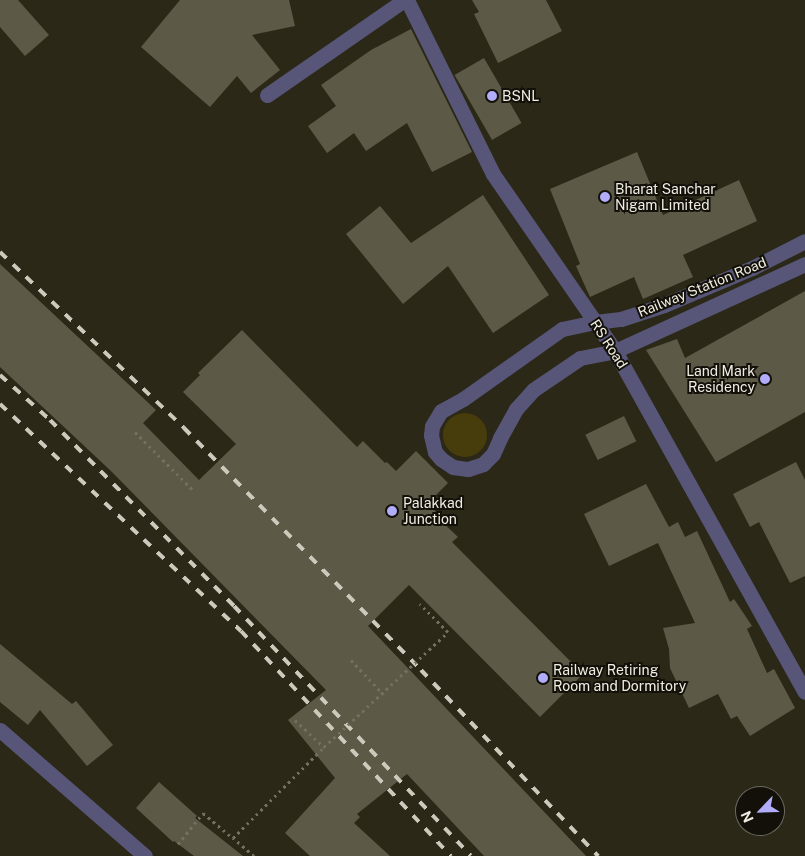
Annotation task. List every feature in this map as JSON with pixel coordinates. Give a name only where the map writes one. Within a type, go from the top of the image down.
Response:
[{"type":"street","points":[[267,95],[406,0]]},
{"type":"street","name":"RS Road","points":[[406,0],[493,174],[615,351],[805,692]]},
{"type":"street","name":"Railway Station Road","points":[[805,241],[752,268],[664,305],[621,319],[562,329],[463,399],[441,411],[432,426],[431,435],[435,452],[441,459],[453,467],[468,469],[483,464],[494,454],[500,438],[516,410],[533,390],[580,358],[615,351],[805,264]]},
{"type":"street","points":[[0,730],[145,856]]},
{"type":"path","points":[[135,432],[193,490]]},
{"type":"path","points":[[233,838],[324,746],[383,694],[448,632],[420,604]]},
{"type":"path","points":[[351,660],[383,694]]},
{"type":"path","points":[[295,720],[324,746]]},
{"type":"path","points":[[178,844],[203,813],[254,856]]},
{"type":"shaded area","points":[[469,413],[481,419],[486,426],[486,444],[481,451],[474,456],[461,457],[453,454],[446,447],[443,431],[446,423],[453,416]]},
{"type":"building","points":[[0,0],[18,0],[49,35],[25,56],[0,27]]},
{"type":"building","points":[[180,0],[289,0],[295,26],[252,35],[280,70],[251,93],[237,76],[210,107],[141,47]]},
{"type":"building","points":[[472,0],[546,0],[562,31],[498,63],[474,14],[479,12]]},
{"type":"building","points":[[411,29],[472,152],[432,172],[407,123],[366,151],[354,133],[327,153],[308,126],[336,106],[321,85],[371,50]]},
{"type":"building","name":"BSNL","points":[[484,58],[522,123],[492,140],[455,75]]},
{"type":"building","points":[[637,152],[663,215],[739,180],[757,221],[683,255],[693,277],[643,299],[634,277],[590,297],[576,266],[580,264],[550,189]]},
{"type":"building","points":[[483,195],[549,295],[493,333],[448,266],[403,304],[346,234],[380,206],[411,243]]},
{"type":"building","points":[[0,264],[156,410],[143,423],[199,480],[236,444],[183,392],[200,375],[198,373],[242,330],[357,447],[363,441],[396,471],[416,451],[448,483],[428,503],[437,513],[435,515],[458,537],[452,542],[583,674],[540,717],[409,585],[368,626],[586,856],[484,856],[407,774],[357,814],[360,817],[354,823],[390,856],[310,856],[285,833],[335,778],[288,720],[326,690],[112,472],[0,367]]},
{"type":"building","points":[[805,291],[805,412],[716,462],[646,350],[677,339],[685,358]]},
{"type":"building","points":[[624,416],[636,441],[598,460],[585,435]]},
{"type":"building","points":[[796,462],[805,480],[805,576],[790,583],[759,522],[750,527],[733,494]]},
{"type":"building","points":[[646,484],[669,527],[678,522],[685,537],[697,531],[730,602],[734,599],[752,626],[747,629],[767,673],[774,669],[795,708],[750,736],[737,716],[731,719],[718,694],[689,708],[670,668],[669,649],[663,628],[695,623],[658,543],[609,566],[584,514]]},
{"type":"building","points":[[0,644],[72,704],[76,701],[113,745],[87,766],[40,710],[28,725],[0,702]]},
{"type":"building","points":[[159,782],[197,816],[195,818],[243,856],[194,856],[173,842],[136,808]]},
{"type":"railway","points":[[0,252],[184,428],[421,670],[598,856]]},
{"type":"railway","points":[[0,375],[50,420],[234,606],[471,856]]},
{"type":"railway","points":[[0,404],[241,631],[451,856]]},
{"type":"place","name":"BSNL","points":[[492,96]]},
{"type":"place","name":"Bharat Sanchar Nigam Limited","points":[[605,197]]},
{"type":"place","name":"Land Mark Residency","points":[[765,379]]},
{"type":"place","name":"Palakkad Junction","points":[[392,511]]},
{"type":"place","name":"Railway Retiring Room and Dormitory","points":[[543,678]]}]
